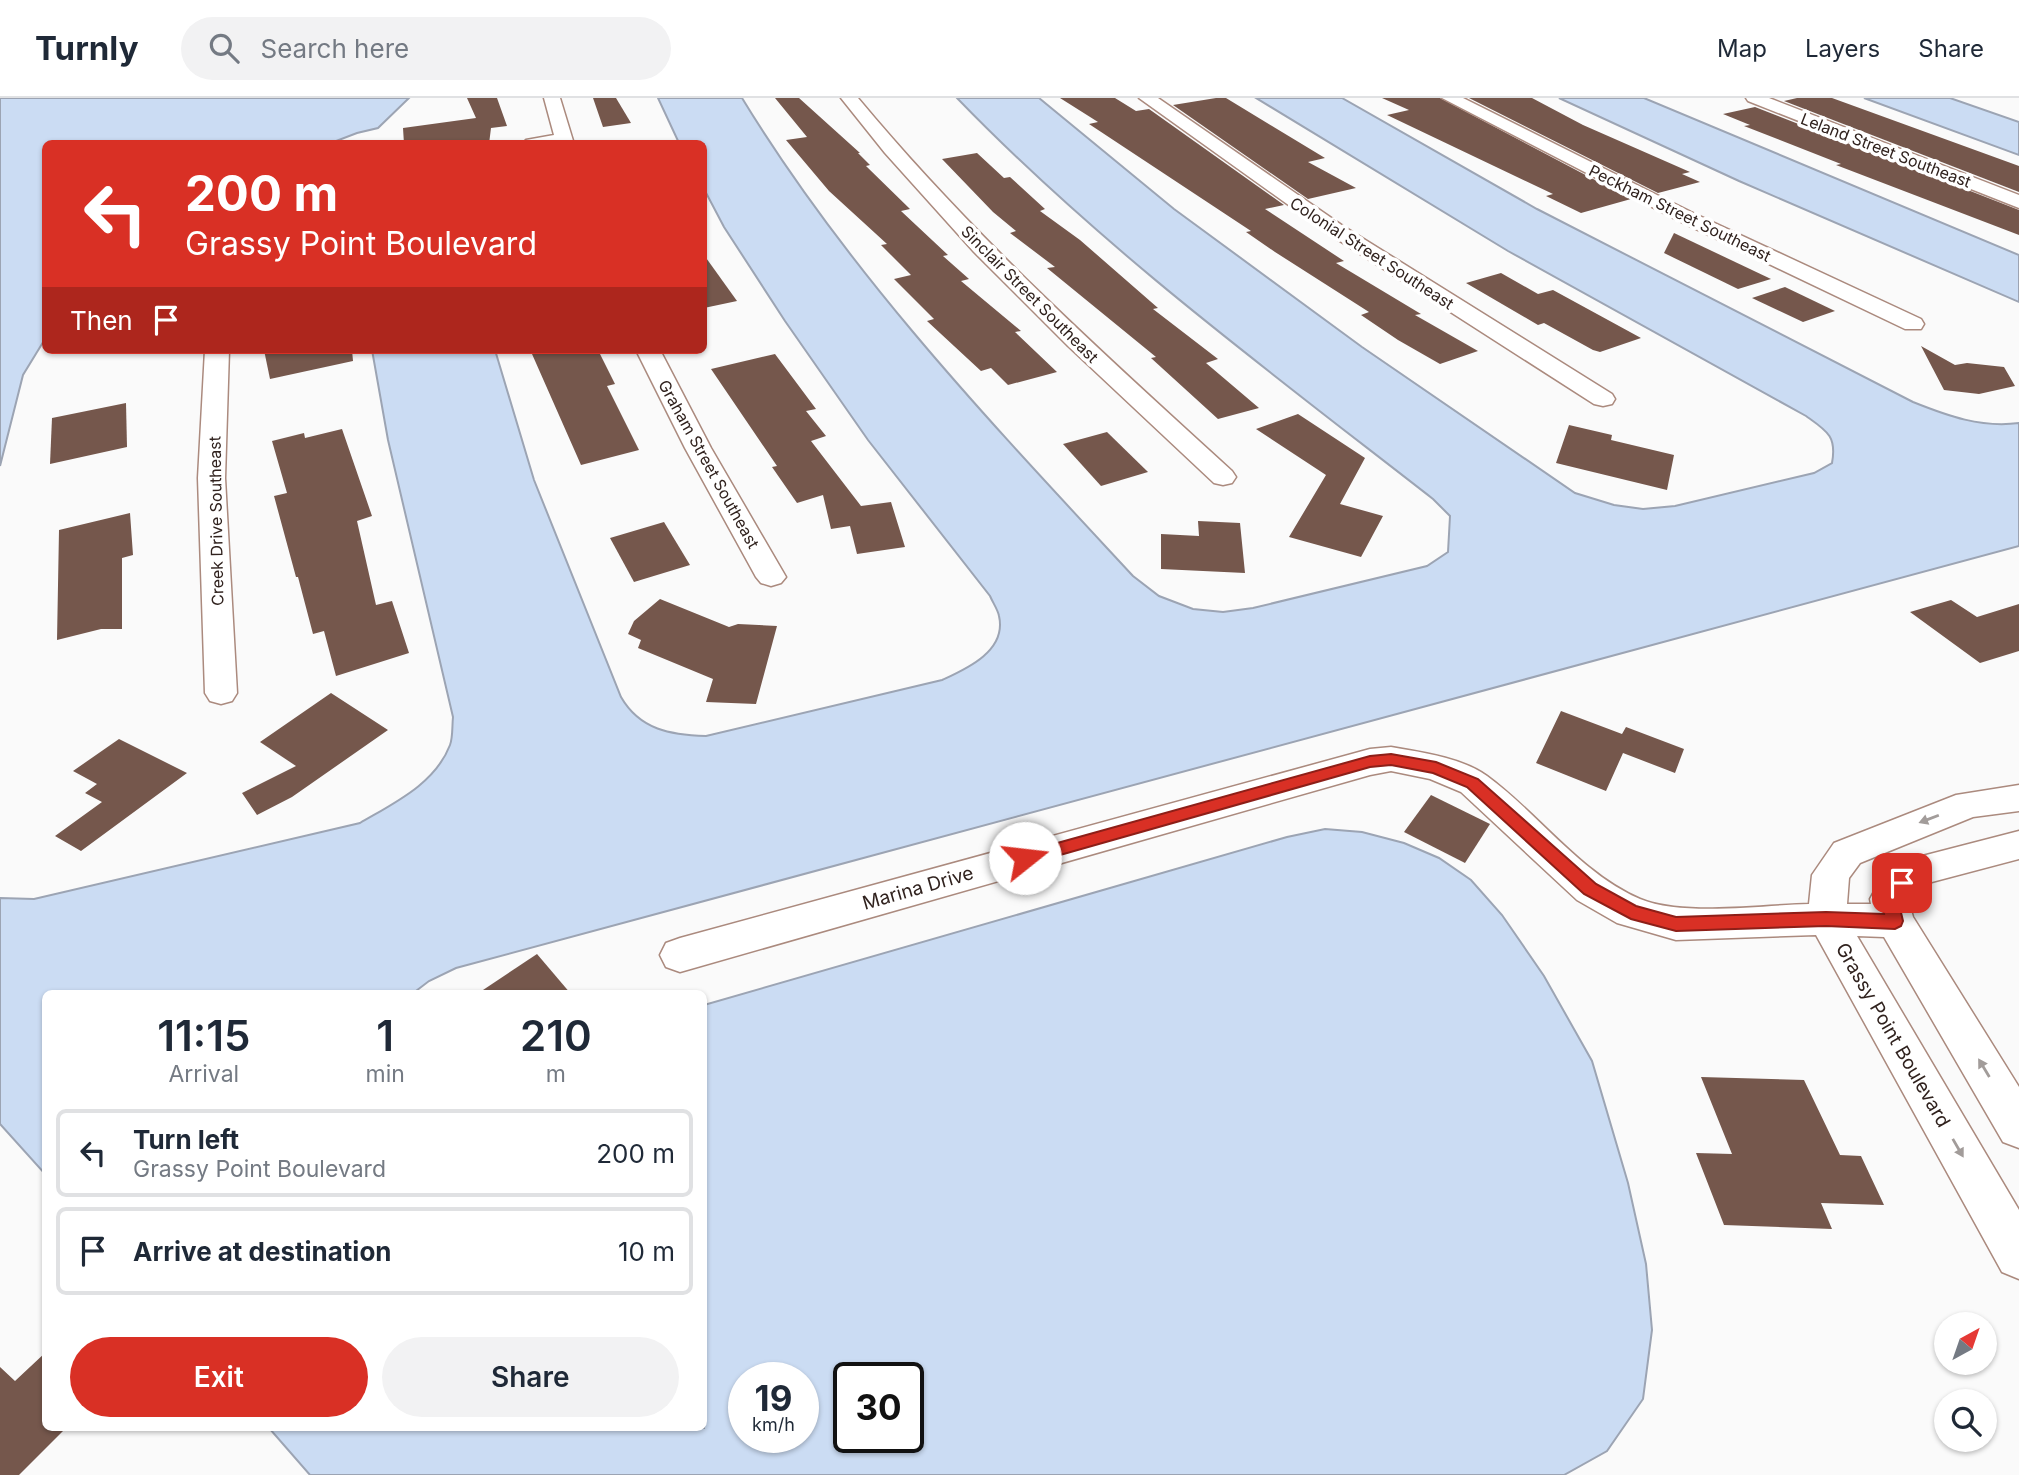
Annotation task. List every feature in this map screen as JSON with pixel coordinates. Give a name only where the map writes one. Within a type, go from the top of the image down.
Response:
[{"type":"street","points":[[552,98],[564,140]]},
{"type":"street","name":"Sinclair Street Southeast","points":[[849,98],[911,171],[982,247],[1095,359],[1223,477]]},
{"type":"street","name":"Colonial Street Southeast","points":[[1147,98],[1336,230],[1603,399]]},
{"type":"street","name":"Peckham Street Southeast","points":[[1450,98],[1660,204],[1913,324]]},
{"type":"street","name":"Leland Street Southeast","points":[[1754,98],[2019,202]]},
{"type":"street","name":"Creek Drive Southeast","points":[[217,354],[213,447],[214,536],[221,693]]},
{"type":"street","name":"Graham Street Southeast","points":[[650,354],[698,448],[771,577]]},
{"type":"street","name":"Marina Drive","points":[[680,955],[1370,762],[1391,759],[1436,768],[1473,783],[1590,889],[1631,912],[1676,924],[1826,919],[1895,921]]},
{"type":"street","points":[[1826,919],[1831,875],[1847,853],[1969,804],[2019,798]]},
{"type":"street","points":[[1969,804],[2019,845]]},
{"type":"street","points":[[2019,845],[1916,871],[1889,899],[1895,921],[2019,1126]]},
{"type":"street","name":"Grassy Point Boulevard","points":[[1826,919],[2019,1255]]},
{"type":"water","points":[[0,98],[409,98],[378,128],[339,140],[42,140],[42,344],[23,375],[0,466]]},
{"type":"water","points":[[658,98],[742,98],[829,226],[876,287],[976,405],[1133,576],[1159,596],[1193,609],[1223,612],[1253,608],[1427,566],[1448,552],[1450,516],[1433,499],[1249,356],[1128,257],[1012,153],[957,98],[1039,98],[1174,209],[1362,347],[1575,493],[1614,505],[1643,509],[1675,506],[1814,473],[1832,463],[1832,440],[1820,426],[1806,416],[1508,251],[1256,98],[1342,98],[1537,209],[1913,402],[1978,422],[2019,423],[2019,546],[456,968],[417,990],[42,990],[42,1171],[0,1124],[0,898],[34,899],[360,823],[424,782],[443,759],[450,745],[453,717],[388,440],[373,354],[496,354],[534,480],[621,697],[637,717],[647,724],[669,732],[706,736],[942,680],[973,664],[991,649],[1000,628],[997,609],[990,596],[868,440],[785,321],[724,227],[707,195],[707,140],[678,140]]},
{"type":"water","points":[[1559,98],[1644,98],[2019,255],[2019,302],[1739,181]]},
{"type":"water","points":[[1864,98],[1950,98],[2019,122],[2019,155]]},
{"type":"water","points":[[1325,829],[1362,832],[1404,843],[1439,858],[1471,880],[1502,915],[1544,976],[1592,1061],[1628,1183],[1646,1264],[1652,1330],[1643,1399],[1607,1451],[1564,1475],[310,1475],[272,1431],[707,1431],[707,1004],[1287,837]]},
{"type":"building","points":[[467,98],[497,98],[507,126],[491,128],[490,140],[404,140],[403,128],[476,118]]},
{"type":"building","points":[[593,98],[616,98],[631,123],[603,127]]},
{"type":"building","points":[[775,98],[799,98],[860,153],[870,165],[866,166],[910,209],[901,211],[948,255],[943,256],[969,279],[961,281],[1021,331],[1015,332],[1057,372],[1008,385],[991,368],[981,371],[927,321],[934,319],[894,279],[911,275],[881,245],[887,244],[829,191],[786,140],[807,137]]},
{"type":"building","points":[[1060,98],[1115,98],[1136,111],[1149,109],[1284,205],[1265,209],[1344,261],[1336,263],[1421,314],[1415,315],[1478,351],[1440,364],[1398,340],[1361,315],[1369,312],[1275,252],[1246,232],[1251,231],[1089,124],[1098,122]]},
{"type":"building","points":[[1226,98],[1325,158],[1308,162],[1356,188],[1308,199],[1173,105]]},
{"type":"building","points":[[1382,98],[1440,98],[1631,199],[1581,213],[1546,196],[1553,194],[1387,115],[1409,110]]},
{"type":"building","points":[[1469,98],[1532,98],[1583,125],[1690,172],[1682,174],[1700,182],[1658,193]]},
{"type":"building","points":[[1797,98],[1832,98],[2019,166],[2019,192],[1784,101]]},
{"type":"building","points":[[1755,107],[2019,210],[2019,235],[1836,165],[1841,164],[1744,126],[1750,125],[1723,114]]},
{"type":"building","points":[[977,153],[1004,178],[1010,177],[1045,209],[1040,211],[1080,240],[1158,308],[1153,309],[1218,359],[1206,363],[1259,408],[1218,419],[1151,358],[1156,357],[1047,268],[1055,267],[1010,233],[1016,231],[993,212],[942,159]]},
{"type":"building","points":[[1674,233],[1771,279],[1738,289],[1664,253]]},
{"type":"building","points":[[707,259],[737,301],[707,307]]},
{"type":"building","points":[[1501,273],[1538,294],[1553,290],[1641,338],[1600,352],[1593,350],[1544,323],[1538,325],[1466,283]]},
{"type":"building","points":[[1785,287],[1835,311],[1803,322],[1752,298]]},
{"type":"building","points":[[1921,346],[1955,365],[1967,363],[2004,367],[2015,386],[1979,394],[1944,390]]},
{"type":"building","points":[[265,354],[352,354],[353,361],[270,379]]},
{"type":"building","points":[[532,354],[600,354],[615,384],[607,386],[639,450],[581,465]]},
{"type":"building","points":[[775,354],[816,409],[806,411],[826,436],[811,441],[861,506],[891,502],[905,547],[857,554],[850,526],[831,529],[823,495],[797,503],[772,467],[777,466],[711,369]]},
{"type":"building","points":[[126,403],[127,447],[50,464],[52,418]]},
{"type":"building","points":[[1298,414],[1365,458],[1340,504],[1383,516],[1361,557],[1289,537],[1326,475],[1256,429]]},
{"type":"building","points":[[1569,425],[1612,435],[1611,440],[1674,455],[1667,490],[1556,463]]},
{"type":"building","points":[[342,429],[372,516],[357,521],[376,605],[392,601],[409,653],[336,676],[324,631],[313,634],[296,577],[274,496],[287,493],[272,441],[304,433],[305,438]]},
{"type":"building","points":[[1107,432],[1148,472],[1101,486],[1063,444]]},
{"type":"building","points":[[130,513],[133,555],[122,558],[122,629],[101,629],[57,640],[59,530]]},
{"type":"building","points":[[1198,521],[1240,523],[1245,573],[1161,569],[1161,534],[1199,536]]},
{"type":"building","points":[[664,522],[690,565],[634,582],[610,538]]},
{"type":"building","points":[[660,599],[729,627],[738,624],[777,626],[756,704],[706,702],[713,679],[638,648],[641,640],[628,634],[634,621]]},
{"type":"building","points":[[1951,600],[1977,617],[2019,604],[2019,651],[1980,663],[1910,612]]},
{"type":"building","points":[[331,693],[388,730],[292,797],[257,815],[242,793],[296,766],[260,742]]},
{"type":"building","points":[[1561,711],[1622,734],[1626,727],[1684,749],[1675,773],[1623,753],[1606,791],[1536,763]]},
{"type":"building","points":[[119,739],[187,773],[81,851],[55,836],[102,802],[85,793],[97,784],[73,771]]},
{"type":"building","points":[[1431,795],[1490,824],[1465,863],[1404,832]]},
{"type":"building","points":[[537,954],[568,990],[483,990]]},
{"type":"building","points":[[1701,1077],[1804,1080],[1840,1155],[1861,1156],[1884,1205],[1821,1203],[1832,1229],[1724,1225],[1696,1153],[1732,1154]]},
{"type":"building","points":[[42,1356],[42,1431],[63,1431],[19,1475],[0,1475],[0,1367],[15,1381]]},
{"type":"route","points":[[1025,858],[1370,762],[1391,759],[1436,768],[1473,783],[1590,889],[1631,912],[1676,924],[1826,919],[1895,921],[1889,899],[1902,883]]}]
